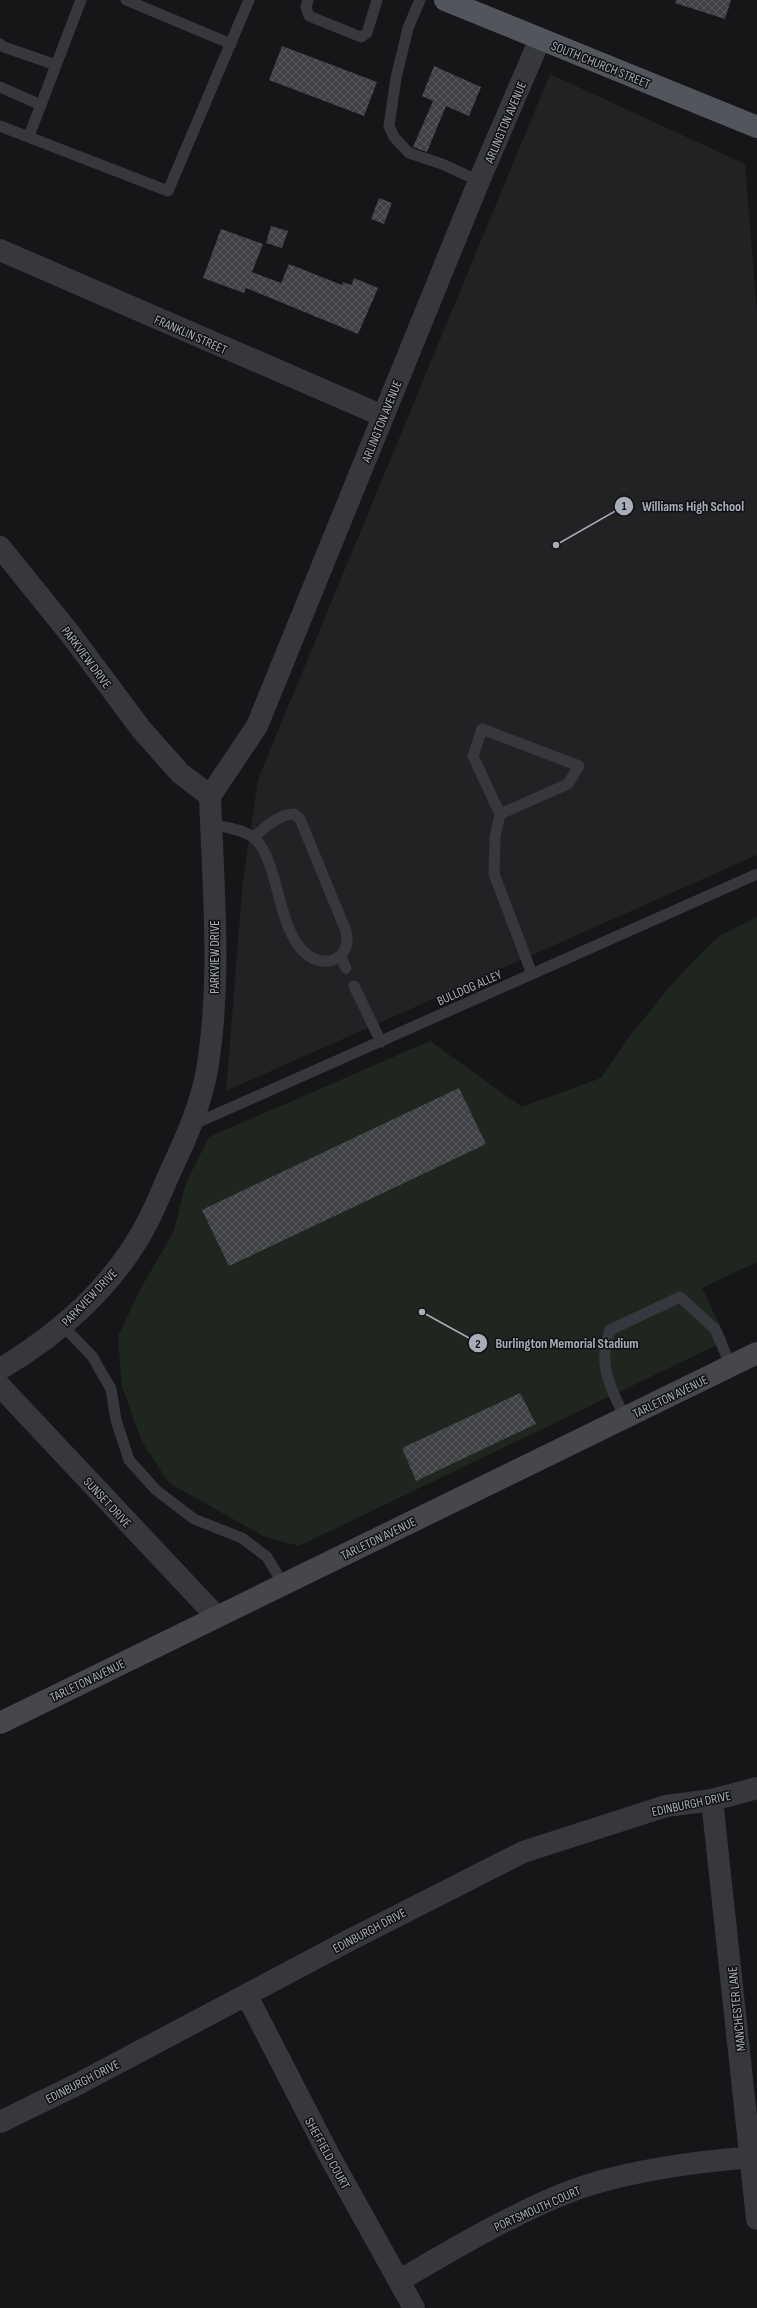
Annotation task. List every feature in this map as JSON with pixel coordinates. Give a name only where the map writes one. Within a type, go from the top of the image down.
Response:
[{"type":"main road","name":"SOUTH CHURCH STREET","points":[[445,0],[471,5],[540,39],[757,127]]},
{"type":"street","name":"ARLINGTON AVENUE","points":[[210,796],[257,726],[479,181],[540,39]]},
{"type":"street","name":"FRANKLIN STREET","points":[[0,250],[383,416]]},
{"type":"street","name":"PARKVIEW DRIVE","points":[[0,547],[71,635],[141,729],[180,773],[210,796],[215,992],[207,1070],[192,1125],[147,1222],[120,1265],[76,1314],[34,1349],[0,1369]]},
{"type":"street","name":"TARLETON AVENUE","points":[[0,1723],[757,1353]]},
{"type":"street","name":"SUNSET DRIVE","points":[[0,1386],[216,1617]]},
{"type":"street","name":"EDINBURGH DRIVE","points":[[0,2122],[78,2084],[247,1996],[355,1937],[523,1852],[666,1806],[712,1800],[757,1788]]},
{"type":"street","name":"MANCHESTER LANE","points":[[712,1800],[754,2157],[757,2219]]},
{"type":"street","name":"SHEFFIELD COURT","points":[[247,1996],[330,2157],[400,2280],[414,2308]]},
{"type":"street","name":"PORTSMOUTH COURT","points":[[400,2280],[498,2225],[561,2195],[607,2180],[667,2168],[754,2157]]},
{"type":"lane","points":[[29,136],[81,0]]},
{"type":"lane","points":[[126,0],[232,44]]},
{"type":"lane","points":[[0,126],[168,191],[232,44],[249,0]]},
{"type":"lane","points":[[308,0],[306,7],[309,16],[361,37],[367,34],[377,0]]},
{"type":"lane","points":[[420,0],[408,28],[396,78],[389,126],[394,137],[409,153],[442,164],[479,181]]},
{"type":"lane","points":[[0,44],[4,47],[56,65]]},
{"type":"lane","points":[[0,87],[41,105]]},
{"type":"lane","points":[[500,814],[568,784],[579,766],[482,728],[473,756],[500,814],[495,837],[494,874],[532,974]]},
{"type":"lane","points":[[211,824],[242,832],[254,837],[268,864],[289,929],[304,952],[314,959],[324,961],[340,956],[345,952],[349,942],[346,931],[300,819],[294,814],[286,814],[275,819],[254,837]]},
{"type":"lane","name":"BULLDOG ALLEY","points":[[192,1125],[757,874]]},
{"type":"lane","points":[[340,956],[346,968]]},
{"type":"lane","points":[[354,986],[381,1042]]},
{"type":"lane","points":[[625,1418],[605,1377],[604,1346],[610,1330],[680,1297],[715,1329],[731,1366]]},
{"type":"lane","points":[[62,1325],[92,1356],[110,1389],[116,1420],[129,1460],[156,1490],[194,1519],[242,1538],[267,1557],[283,1584]]},
{"type":"shaded area","points":[[550,74],[745,164],[757,312],[757,855],[226,1091],[243,880],[258,779]]},
{"type":"shaded area","points":[[757,917],[757,1262],[702,1288],[727,1340],[299,1546],[265,1537],[169,1483],[142,1442],[122,1387],[118,1336],[141,1288],[174,1231],[186,1183],[209,1137],[430,1041],[522,1107],[601,1078],[629,1037],[671,985],[704,950],[721,935]]},
{"type":"building","points":[[676,0],[731,0],[725,19],[675,3]]},
{"type":"building","points":[[282,46],[377,82],[364,116],[269,80]]},
{"type":"building","points":[[434,66],[481,87],[469,116],[446,106],[427,152],[413,147],[433,101],[422,96]]},
{"type":"building","points":[[379,198],[392,203],[384,224],[371,219]]},
{"type":"building","points":[[271,226],[288,231],[282,248],[266,243]]},
{"type":"building","points":[[221,229],[263,244],[252,272],[281,283],[289,264],[342,285],[343,282],[351,285],[354,278],[378,288],[358,334],[246,288],[244,293],[203,278]]},
{"type":"building","points":[[459,1088],[486,1144],[229,1266],[202,1210]]},
{"type":"building","points":[[520,1393],[536,1424],[416,1481],[402,1448]]},
{"type":"place","name":"Williams High School","points":[[556,545]]},
{"type":"place","name":"Burlington Memorial Stadium","points":[[422,1312]]}]
